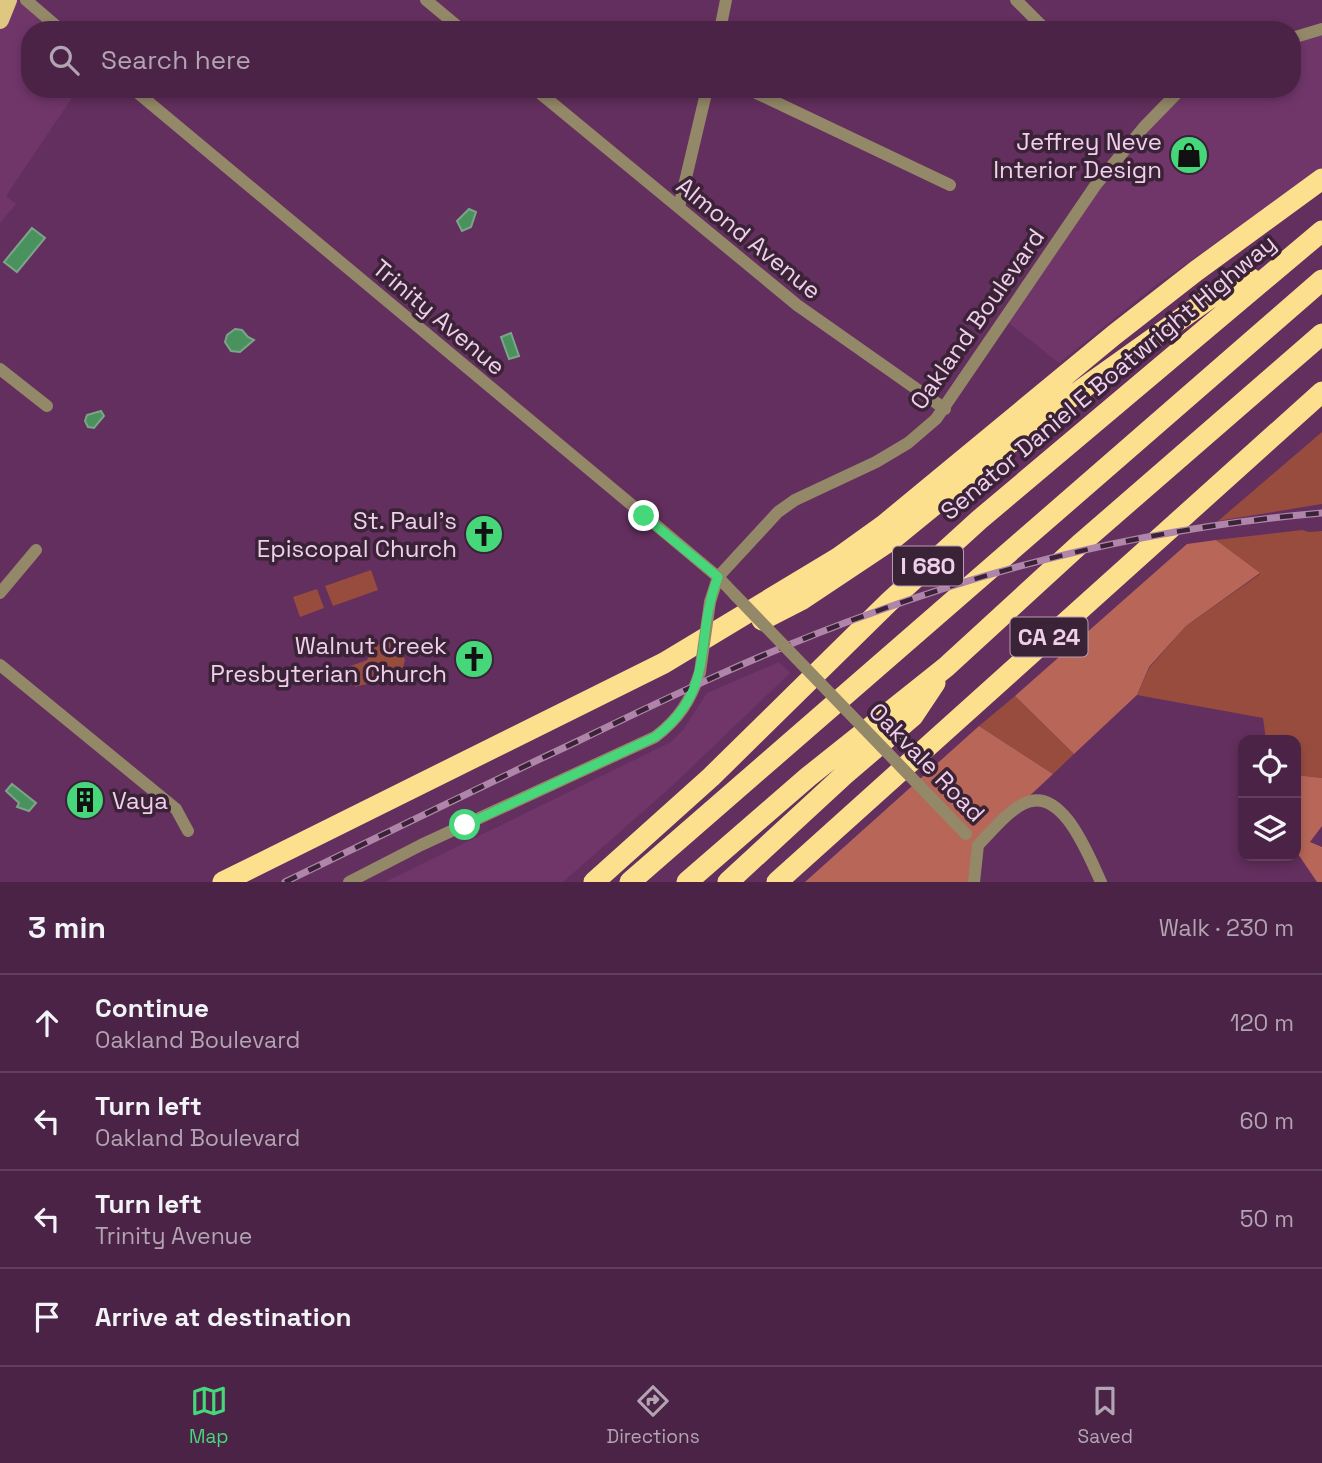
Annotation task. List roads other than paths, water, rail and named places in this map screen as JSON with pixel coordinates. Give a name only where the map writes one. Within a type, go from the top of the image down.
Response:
[{"type":"highway","points":[[664,663],[838,558],[884,526],[1078,364],[1196,271],[1322,179]]},
{"type":"highway","name":"Senator Daniel E Boatwright Highway","points":[[594,882],[720,768],[889,602],[979,520],[1322,231]]},
{"type":"highway","points":[[223,882],[664,663],[801,600],[894,538],[1019,436],[1210,298],[1279,267]]},
{"type":"highway","points":[[630,882],[1322,280]]},
{"type":"highway","points":[[687,882],[808,777],[946,667],[1079,545],[1322,334]]},
{"type":"highway","name":"CA 24","points":[[777,882],[1322,392]]},
{"type":"highway","points":[[728,882],[844,775],[913,716],[946,667]]},
{"type":"main road","points":[[0,20],[8,0]]},
{"type":"street","points":[[26,0],[50,21]]},
{"type":"street","points":[[426,0],[451,21]]},
{"type":"street","points":[[722,21],[726,0]]},
{"type":"street","points":[[1016,0],[1037,21]]},
{"type":"street","points":[[1301,35],[1322,29]]},
{"type":"street","name":"Trinity Avenue","points":[[144,98],[718,577]]},
{"type":"street","name":"Almond Avenue","points":[[546,98],[797,304],[945,409]]},
{"type":"street","points":[[679,207],[705,98]]},
{"type":"street","points":[[767,98],[950,185]]},
{"type":"street","name":"Oakland Boulevard","points":[[349,882],[421,845],[655,737],[681,714],[700,672],[710,603],[718,577],[778,512],[795,500],[876,462],[927,428],[945,409],[1095,186],[1172,98]]},
{"type":"street","points":[[0,369],[47,406]]},
{"type":"street","points":[[0,593],[36,550]]},
{"type":"street","name":"Oakvale Road","points":[[718,577],[978,845],[1016,809],[1026,802],[1040,801],[1052,805],[1064,814],[1076,829],[1101,882]]},
{"type":"street","points":[[0,665],[176,809],[188,831]]},
{"type":"street","points":[[974,882],[978,845]]},
{"type":"railway","points":[[285,882],[685,690],[759,657],[872,613],[982,577],[1094,548],[1208,527],[1322,513]]},
{"type":"place","name":"Jeffrey Neve Interior Design","points":[[1189,155]]},
{"type":"place","name":"St. Paul's Episcopal Church","points":[[484,534]]},
{"type":"place","name":"Walnut Creek Presbyterian Church","points":[[474,659]]},
{"type":"place","name":"Vaya","points":[[85,800]]}]
